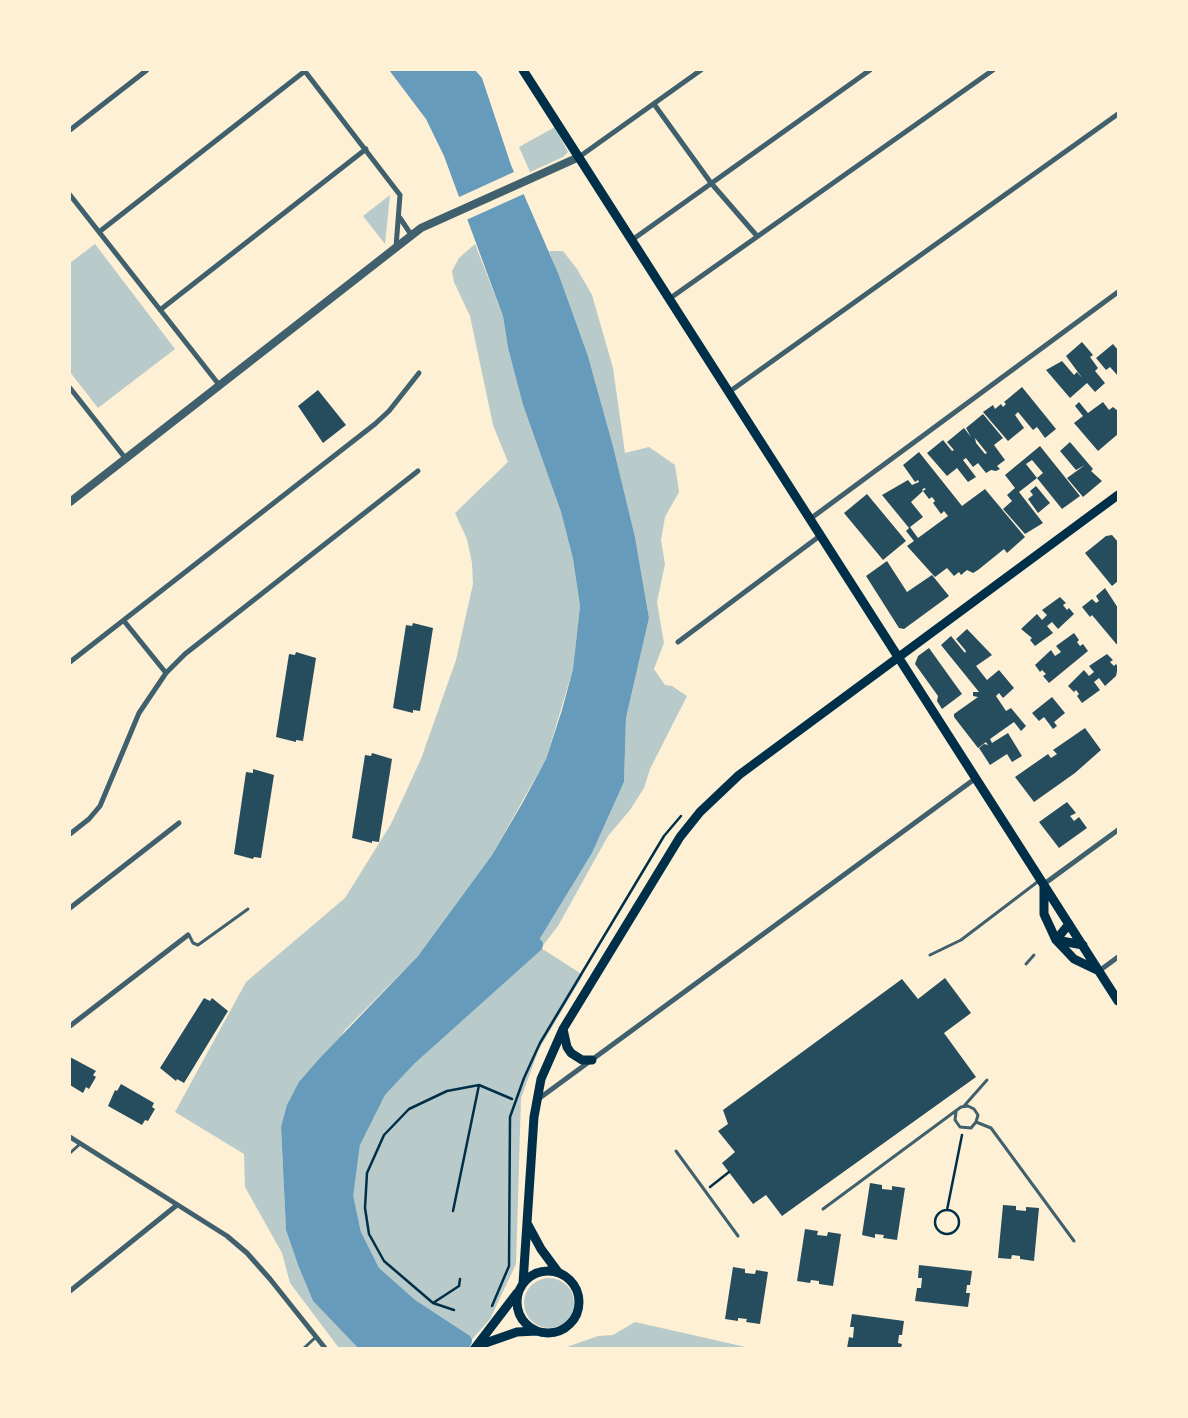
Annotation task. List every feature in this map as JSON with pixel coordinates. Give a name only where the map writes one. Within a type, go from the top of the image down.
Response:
[{"type":"main road","points":[[523,70],[1118,1001]]},
{"type":"main road","points":[[528,1225],[541,1249],[558,1272],[573,1283],[580,1300],[579,1310],[575,1319],[558,1332],[547,1334],[537,1331],[528,1326],[518,1310],[528,1225],[537,1100],[548,1061],[563,1030],[664,862],[700,812],[739,775],[1118,495]]},
{"type":"main road","points":[[1042,882],[1044,914],[1056,940],[1074,959],[1099,971]]},
{"type":"main road","points":[[1056,940],[1069,924]]},
{"type":"main road","points":[[1056,940],[1083,945]]},
{"type":"main road","points":[[563,1030],[567,1047],[571,1053],[582,1060],[592,1060]]},
{"type":"main road","points":[[476,1347],[521,1287],[540,1272],[558,1272]]},
{"type":"main road","points":[[476,1347],[517,1332],[537,1331]]},
{"type":"street","points":[[70,130],[147,70]]},
{"type":"street","points":[[70,502],[415,232],[579,157],[701,70]]},
{"type":"street","points":[[632,240],[870,70]]},
{"type":"street","points":[[669,298],[993,70]]},
{"type":"street","points":[[99,232],[305,71],[400,195],[396,247]]},
{"type":"street","points":[[654,104],[711,183],[758,236]]},
{"type":"street","points":[[729,392],[1118,114]]},
{"type":"street","points":[[160,310],[366,149]]},
{"type":"street","points":[[70,195],[220,386]]},
{"type":"street","points":[[399,215],[406,229],[410,233],[415,232]]},
{"type":"street","points":[[810,518],[1118,292]]},
{"type":"street","points":[[70,662],[375,424],[389,411],[419,373]]},
{"type":"street","points":[[70,388],[126,459]]},
{"type":"street","points":[[70,834],[89,819],[100,806],[129,734],[154,688],[166,673],[185,654],[418,470]]},
{"type":"street","points":[[678,642],[821,535]]},
{"type":"street","points":[[124,621],[166,673]]},
{"type":"street","points":[[537,1100],[976,778]]},
{"type":"street","points":[[70,908],[179,823]]},
{"type":"street","points":[[1042,882],[1118,830]]},
{"type":"street","points":[[70,1026],[188,935]]},
{"type":"street","points":[[1099,971],[1118,957]]},
{"type":"street","points":[[70,1137],[214,1227],[247,1253],[325,1348]]},
{"type":"street","points":[[70,1291],[177,1205]]},
{"type":"lane","points":[[930,955],[961,940],[1042,882]]},
{"type":"lane","points":[[188,935],[193,944],[198,945],[248,909]]},
{"type":"lane","points":[[1026,964],[1034,955]]},
{"type":"lane","points":[[823,1209],[964,1106],[987,1080]]},
{"type":"lane","points":[[956,1112],[957,1124],[963,1128],[971,1128],[976,1122],[976,1112],[972,1107],[964,1106]]},
{"type":"lane","points":[[976,1122],[991,1128],[1074,1241]]},
{"type":"lane","points":[[70,1153],[80,1144]]},
{"type":"lane","points":[[676,1151],[738,1236]]},
{"type":"lane","points":[[304,1348],[316,1337]]},
{"type":"path","points":[[489,1312],[509,1266],[510,1117],[524,1078],[540,1043],[664,836],[684,814]]},
{"type":"path","points":[[454,1310],[433,1303],[384,1261],[369,1234],[365,1208],[367,1173],[384,1135],[409,1109],[446,1091],[479,1085],[512,1099]]},
{"type":"path","points":[[453,1211],[479,1085]]},
{"type":"path","points":[[948,1210],[963,1128]]},
{"type":"path","points":[[705,1191],[729,1172]]},
{"type":"path","points":[[948,1210],[955,1213],[959,1220],[956,1231],[948,1235],[940,1233],[935,1223],[937,1215],[948,1210]]},
{"type":"path","points":[[433,1303],[458,1286],[460,1279]]},
{"type":"shaded area","points":[[555,127],[568,152],[563,157],[530,172],[519,147]]},
{"type":"shaded area","points":[[390,195],[385,244],[363,216]]},
{"type":"shaded area","points":[[95,244],[175,349],[98,408],[70,372],[70,263]]},
{"type":"shaded area","points":[[475,244],[503,316],[508,348],[523,405],[561,512],[573,559],[580,606],[573,669],[546,759],[492,855],[418,956],[345,1030],[281,1127],[286,1230],[313,1301],[358,1348],[339,1348],[290,1283],[282,1253],[245,1187],[244,1154],[175,1112],[246,982],[345,898],[391,824],[421,759],[456,660],[473,584],[472,563],[467,539],[455,513],[508,462],[493,425],[470,316],[454,282],[452,271],[459,258]]},
{"type":"shaded area","points":[[549,251],[563,251],[577,269],[592,295],[613,368],[625,453],[649,447],[675,465],[679,492],[665,517],[661,540],[665,564],[657,602],[664,643],[654,669],[665,685],[672,686],[687,696],[650,769],[644,788],[630,810],[608,836],[558,926],[541,948],[583,975],[539,1049],[521,1098],[516,1264],[490,1319],[468,1344],[410,1305],[373,1272],[354,1234],[346,1196],[353,1143],[379,1091],[410,1058],[536,945],[592,853],[624,782],[626,718],[649,618],[635,537],[613,446],[588,356]]},
{"type":"shaded area","points":[[549,1278],[559,1280],[567,1285],[572,1293],[574,1303],[572,1313],[567,1321],[559,1326],[549,1328],[539,1326],[531,1321],[526,1313],[524,1303],[526,1293],[531,1285],[539,1280]]},
{"type":"shaded area","points":[[635,1322],[750,1348],[564,1348],[598,1336],[613,1335]]},
{"type":"water","points":[[389,70],[475,70],[482,78],[511,165],[558,273],[588,356],[613,446],[635,537],[649,618],[626,718],[624,782],[592,853],[536,945],[410,1058],[379,1091],[353,1143],[346,1196],[354,1234],[373,1272],[410,1305],[473,1348],[358,1348],[313,1301],[286,1230],[281,1127],[287,1105],[299,1082],[319,1059],[418,956],[492,855],[546,759],[573,669],[580,606],[573,559],[561,512],[523,405],[508,348],[503,316],[444,156],[426,119]]},
{"type":"pier","points":[[516,171],[526,193],[464,221],[457,198]]},
{"type":"building","points":[[1082,342],[1093,355],[1090,357],[1098,368],[1095,371],[1105,383],[1095,392],[1087,383],[1070,398],[1046,370],[1062,361],[1074,375],[1077,372],[1083,379],[1066,356]]},
{"type":"building","points":[[1113,344],[1118,350],[1118,376],[1110,367],[1106,370],[1096,358]]},
{"type":"building","points":[[1022,387],[1056,429],[1045,438],[1037,427],[1033,430],[1018,412],[1015,415],[1024,428],[1008,441],[983,412],[993,405],[995,409],[1001,404],[1003,407],[1006,404],[1004,402]]},
{"type":"building","points":[[318,390],[346,425],[323,443],[298,406]]},
{"type":"building","points":[[1079,402],[1088,413],[1103,402],[1109,410],[1113,407],[1118,411],[1118,434],[1098,451],[1074,423],[1083,416],[1075,406]]},
{"type":"building","points":[[983,414],[1003,438],[994,445],[1005,460],[997,466],[1000,469],[996,471],[991,470],[986,473],[978,463],[973,467],[966,458],[963,460],[976,477],[968,482],[957,468],[947,476],[927,453],[943,440],[952,451],[954,450],[947,442],[964,428],[971,437],[966,428]],"holes":[[[975,438],[987,453],[985,454],[976,443]]]},
{"type":"building","points":[[1070,442],[1093,469],[1091,471],[1102,481],[1083,497],[1067,478],[1085,465],[1076,470],[1060,451]]},
{"type":"building","points":[[1040,446],[1080,496],[1062,509],[1037,478],[1019,492],[1043,523],[1025,534],[1003,509],[1012,501],[1007,495],[1015,488],[1005,475]],"holes":[[[1032,460],[1043,473],[1037,478],[1026,464]]]},
{"type":"building","points":[[919,452],[962,506],[985,489],[1025,537],[1007,553],[1004,549],[973,573],[967,570],[961,575],[959,572],[954,576],[947,568],[935,577],[907,546],[914,541],[906,531],[909,528],[882,495],[908,480],[912,485],[919,482],[918,480],[915,482],[903,465]],"holes":[[[923,491],[929,499],[932,497],[935,501],[933,503],[941,514],[944,511],[948,516],[918,538],[910,527],[923,517],[911,502]]]},
{"type":"building","points":[[1036,486],[1050,503],[1038,513],[1028,499],[1033,495],[1030,491]]},
{"type":"building","points":[[867,494],[906,541],[883,560],[844,513]]},
{"type":"building","points":[[1112,535],[1118,542],[1118,581],[1112,586],[1085,553],[1106,536]]},
{"type":"building","points":[[887,561],[907,592],[932,575],[949,596],[904,629],[899,628],[866,576]]},
{"type":"building","points":[[1105,588],[1118,608],[1118,646],[1092,615],[1090,617],[1082,607],[1092,599],[1096,603],[1099,601],[1096,596]]},
{"type":"building","points":[[1060,597],[1066,603],[1063,605],[1067,610],[1069,608],[1074,614],[1058,629],[1052,622],[1047,626],[1053,633],[1035,646],[1030,640],[1032,638],[1021,629],[1037,614],[1042,620],[1047,615],[1042,610]]},
{"type":"building","points":[[413,623],[433,628],[420,711],[413,710],[413,713],[393,708],[406,625],[412,626]]},
{"type":"building","points":[[967,629],[992,655],[976,666],[987,680],[999,670],[1014,688],[1003,698],[999,693],[996,696],[1006,711],[1011,708],[1026,726],[1021,731],[1014,722],[990,739],[992,743],[1008,733],[1022,756],[1012,762],[1007,754],[990,765],[979,748],[984,744],[988,745],[986,742],[978,748],[954,717],[954,714],[978,697],[973,696],[973,692],[979,692],[941,645],[951,636],[965,653],[966,651],[956,639]]},
{"type":"building","points":[[1074,633],[1079,640],[1077,642],[1080,646],[1083,644],[1088,651],[1049,683],[1043,676],[1046,674],[1042,670],[1040,672],[1035,665],[1051,650],[1055,656],[1061,652],[1056,646]]},
{"type":"building","points":[[929,648],[962,694],[942,709],[937,701],[938,696],[915,664],[918,656]]},
{"type":"building","points":[[296,652],[316,658],[303,741],[296,740],[296,742],[276,737],[289,654],[295,655]]},
{"type":"building","points":[[1107,654],[1113,660],[1110,662],[1118,667],[1116,676],[1105,686],[1099,678],[1094,682],[1100,690],[1082,703],[1077,696],[1079,694],[1076,690],[1074,692],[1068,686],[1084,670],[1089,676],[1094,672],[1089,666]]},
{"type":"building","points":[[1052,697],[1065,713],[1054,722],[1057,726],[1053,729],[1044,717],[1039,721],[1032,713]]},
{"type":"building","points":[[1085,728],[1101,750],[1075,773],[1034,802],[1015,777],[1048,754],[1051,758],[1057,754],[1053,750]]},
{"type":"building","points":[[372,753],[392,759],[379,842],[372,841],[372,843],[352,838],[365,755],[371,756]]},
{"type":"building","points":[[253,769],[274,775],[261,858],[254,857],[253,859],[234,854],[246,772],[253,773]]},
{"type":"building","points":[[1067,802],[1076,813],[1070,816],[1074,821],[1079,817],[1087,828],[1059,848],[1039,822]]},
{"type":"building","points":[[945,978],[971,1013],[944,1033],[976,1077],[782,1216],[766,1195],[753,1204],[722,1163],[735,1152],[718,1131],[728,1124],[723,1110],[902,979],[918,999]]},
{"type":"building","points":[[204,998],[210,1001],[212,998],[228,1011],[184,1083],[177,1079],[176,1081],[160,1068]]},
{"type":"building","points":[[70,1057],[96,1071],[93,1075],[96,1077],[89,1089],[86,1087],[83,1093],[70,1085]]},
{"type":"building","points":[[121,1084],[154,1103],[152,1107],[155,1109],[148,1121],[145,1120],[142,1125],[108,1106],[115,1090],[117,1091]]},
{"type":"building","points":[[870,1183],[882,1185],[882,1189],[892,1190],[892,1186],[905,1188],[897,1240],[883,1238],[884,1235],[875,1234],[875,1238],[862,1235]]},
{"type":"building","points":[[1003,1205],[1016,1206],[1016,1210],[1026,1211],[1026,1207],[1039,1208],[1034,1261],[1020,1259],[1020,1256],[1012,1255],[1011,1259],[998,1258]]},
{"type":"building","points":[[805,1229],[818,1231],[817,1235],[827,1236],[828,1232],[841,1234],[833,1286],[819,1284],[819,1281],[811,1280],[810,1283],[797,1281]]},
{"type":"building","points":[[919,1265],[972,1271],[970,1285],[967,1285],[966,1293],[970,1293],[968,1307],[915,1301],[917,1288],[921,1288],[922,1278],[918,1278]]},
{"type":"building","points":[[733,1267],[745,1269],[745,1273],[755,1274],[756,1270],[768,1272],[760,1324],[746,1322],[747,1319],[738,1318],[738,1321],[725,1319]]},
{"type":"building","points":[[852,1314],[904,1321],[902,1335],[899,1335],[898,1343],[902,1344],[901,1348],[847,1348],[849,1337],[853,1338],[854,1327],[850,1327]]},
{"type":"waterway","points":[[465,1341],[410,1305],[373,1272],[354,1234],[346,1196],[353,1143],[379,1091],[410,1058],[536,945]]}]
